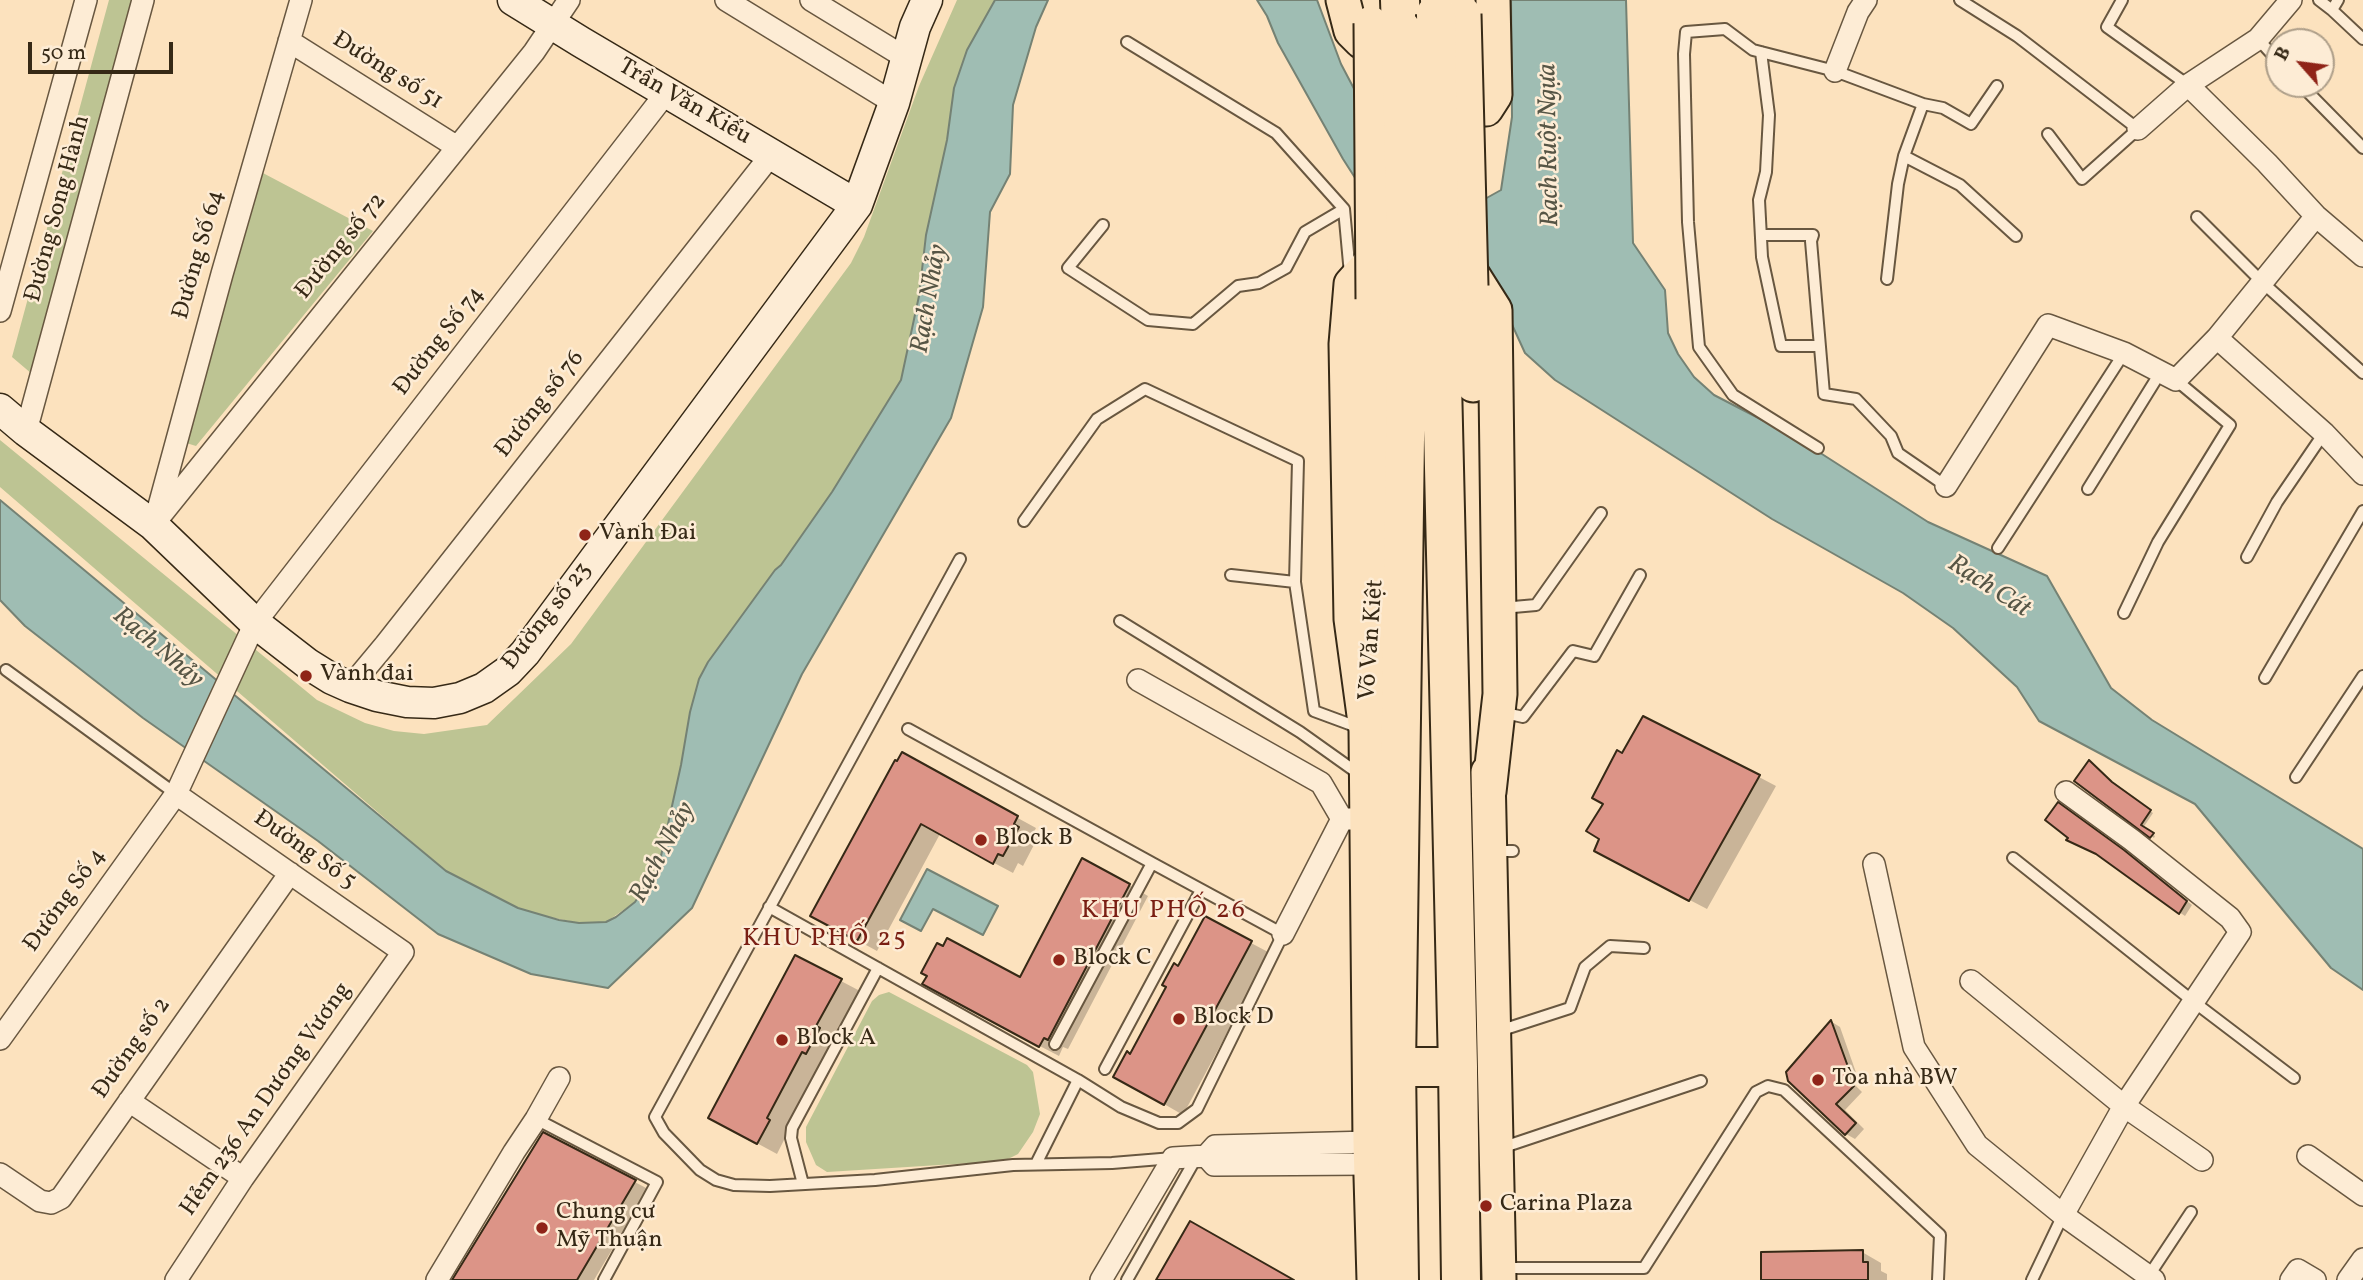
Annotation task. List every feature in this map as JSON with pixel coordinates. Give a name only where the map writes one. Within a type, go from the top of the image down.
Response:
[{"type":"highway","name":"Võ Văn Kiệt","points":[[1399,1280],[1396,1067],[1408,293],[1459,6]]},
{"type":"highway","name":"Võ Văn Kiệt","points":[[1386,13],[1408,293],[1458,1067],[1461,1280]]},
{"type":"highway","points":[[1396,1067],[1458,1067]]},
{"type":"main road","points":[[1343,0],[1351,31],[1361,41],[1465,106],[1486,109],[1495,95],[1459,6]]},
{"type":"main road","points":[[1408,293],[1376,256],[1396,248],[1451,260],[1471,272],[1495,310],[1500,694],[1489,792]]},
{"type":"main road","name":"Võ Văn Kiệt","points":[[1374,1280],[1355,819],[1367,779],[1366,730],[1379,569],[1408,293]]},
{"type":"main road","name":"Võ Văn Kiệt","points":[[1408,293],[1478,548],[1489,792],[1502,851],[1493,1033],[1499,1274]]},
{"type":"street","name":"Đường Song Hành","points":[[0,311],[86,0]]},
{"type":"street","name":"Đường Song Hành","points":[[26,432],[143,0]]},
{"type":"street","name":"Đường Số 64","points":[[153,525],[301,0]]},
{"type":"street","name":"Trần Văn Kiểu","points":[[513,0],[561,12],[666,93],[857,205]]},
{"type":"street","points":[[726,0],[894,103]]},
{"type":"street","points":[[810,0],[906,58]]},
{"type":"street","name":"Đường số 23","points":[[0,409],[26,432],[153,525],[255,624],[318,671],[350,687],[407,702],[434,703],[460,698],[484,688],[508,671],[525,653],[857,205],[894,103],[915,27],[927,0]]},
{"type":"street","points":[[1835,71],[1858,12],[1866,0]]},
{"type":"street","points":[[2138,129],[2188,85],[2258,39],[2291,0]]},
{"type":"street","name":"Đường số 72","points":[[153,525],[457,147],[561,12]]},
{"type":"street","name":"Đường số 51","points":[[289,41],[457,147]]},
{"type":"street","points":[[2188,85],[2316,216],[2363,256]]},
{"type":"street","name":"Đường Số 74","points":[[180,786],[255,624],[666,93]]},
{"type":"street","name":"Đường số 76","points":[[350,687],[771,155]]},
{"type":"street","points":[[1946,486],[2048,325],[2124,353],[2168,377],[2217,338],[2316,216]]},
{"type":"street","points":[[2217,338],[2324,433],[2363,474]]},
{"type":"street","points":[[1138,680],[1321,783],[1355,819],[1283,934]]},
{"type":"street","name":"Đường Số 5","points":[[180,786],[290,873],[402,952]]},
{"type":"street","name":"Đường Số 4","points":[[0,1039],[180,786]]},
{"type":"street","points":[[2063,1214],[2124,1106],[2240,932],[2230,918],[2066,792]]},
{"type":"street","points":[[1874,864],[1913,1047],[1977,1145],[2149,1279]]},
{"type":"street","name":"Đường số 2","points":[[0,1174],[40,1200],[51,1203],[61,1198],[290,873]]},
{"type":"street","name":"Hẻm 236 An Dương Vương","points":[[176,1280],[243,1178],[402,952]]},
{"type":"street","points":[[1971,981],[2124,1106],[2203,1160]]},
{"type":"street","points":[[437,1280],[514,1152],[537,1119],[559,1078]]},
{"type":"street","points":[[129,1101],[243,1178]]},
{"type":"street","points":[[1101,1280],[1173,1158],[1201,1156],[1215,1146],[1329,1154],[1370,1153]]},
{"type":"street","points":[[2308,1156],[2363,1195]]},
{"type":"street","points":[[2348,1280],[2363,1259]]},
{"type":"lane","points":[[1960,0],[2017,36],[2138,129],[2082,179],[2049,134]]},
{"type":"lane","points":[[2122,0],[2107,27],[2188,85]]},
{"type":"lane","points":[[2319,0],[2335,5],[2363,39]]},
{"type":"lane","points":[[1818,448],[1733,395],[1699,347],[1688,222],[1684,54],[1686,32],[1726,29],[1753,50],[1835,71],[1943,108],[1970,124],[1997,86]]},
{"type":"lane","points":[[2258,39],[2265,47]]},
{"type":"lane","points":[[1127,42],[1276,133],[1344,209],[1408,293]]},
{"type":"lane","points":[[1761,52],[1769,115],[1766,172],[1759,200],[1762,257],[1782,346],[1819,346]]},
{"type":"lane","points":[[2314,98],[2363,148]]},
{"type":"lane","points":[[1887,279],[1898,184],[1904,156],[1923,103]]},
{"type":"lane","points":[[1904,156],[1960,185],[2016,236]]},
{"type":"lane","points":[[1103,225],[1068,268],[1148,320],[1193,324],[1238,286],[1259,284],[1286,268],[1305,232],[1344,209]]},
{"type":"lane","points":[[2197,217],[2262,282],[2363,373]]},
{"type":"lane","points":[[1761,235],[1813,235],[1811,240],[1825,394],[1856,399],[1891,436],[1898,453],[1946,486]]},
{"type":"lane","points":[[1998,548],[2124,353]]},
{"type":"lane","points":[[2088,489],[2168,377],[2230,425],[2158,542],[2124,613]]},
{"type":"lane","points":[[1024,521],[1097,419],[1144,388],[1298,461],[1295,582],[1314,711],[1366,730]]},
{"type":"lane","points":[[2247,557],[2277,502],[2324,433]]},
{"type":"lane","points":[[2265,678],[2363,511]]},
{"type":"lane","points":[[1499,608],[1536,605],[1601,513]]},
{"type":"lane","points":[[960,559],[655,1117],[664,1133],[700,1170],[716,1180],[734,1185],[875,1180],[1036,1164],[1112,1163],[1173,1158]]},
{"type":"lane","points":[[1231,575],[1295,582]]},
{"type":"lane","points":[[1498,711],[1523,717],[1573,651],[1594,656],[1640,575]]},
{"type":"lane","points":[[1120,621],[1300,732],[1367,779]]},
{"type":"lane","points":[[6,670],[180,786]]},
{"type":"lane","points":[[2296,777],[2363,676]]},
{"type":"lane","points":[[769,907],[1078,1080],[1121,1107],[1159,1123],[1178,1123],[1197,1109],[1283,934],[908,729]]},
{"type":"lane","points":[[2013,858],[2294,1078]]},
{"type":"lane","points":[[1055,1044],[1152,863]]},
{"type":"lane","points":[[1105,1069],[1201,890]]},
{"type":"lane","points":[[1493,1033],[1570,1008],[1585,967],[1610,946],[1644,948]]},
{"type":"lane","points":[[803,1184],[791,1138],[792,1128],[878,968]]},
{"type":"lane","points":[[1036,1164],[1078,1080]]},
{"type":"lane","points":[[1495,1150],[1701,1081]]},
{"type":"lane","points":[[1499,1274],[1644,1268],[1756,1092],[1768,1086],[1784,1090],[1940,1235],[1938,1280]]},
{"type":"lane","points":[[537,1119],[657,1182],[604,1280]]},
{"type":"lane","points":[[1127,1280],[1201,1156]]},
{"type":"lane","points":[[2149,1279],[2191,1212]]},
{"type":"lane","points":[[2032,1280],[2063,1214]]},
{"type":"green space","points":[[109,0],[134,0],[32,374],[12,357]]},
{"type":"green space","points":[[957,0],[995,0],[967,50],[954,88],[947,140],[926,235],[919,296],[901,380],[832,492],[708,662],[699,679],[690,712],[659,865],[635,902],[606,922],[579,923],[518,908],[446,871],[0,487],[0,440],[317,700],[365,723],[394,731],[424,734],[487,725],[571,644],[851,263],[864,237],[919,86]]},
{"type":"green space","points":[[261,172],[373,231],[196,446],[183,442]]},
{"type":"green space","points":[[889,992],[1027,1065],[1033,1072],[1040,1114],[1033,1132],[1018,1154],[1004,1161],[827,1172],[816,1165],[806,1142],[806,1127],[872,1001]]},
{"type":"water","name":"Rạch Nhảy","points":[[995,0],[1048,0],[1036,27],[1013,105],[1010,174],[990,212],[983,307],[951,418],[802,674],[692,908],[608,988],[531,974],[438,934],[318,841],[143,718],[25,626],[0,600],[0,500],[446,871],[518,908],[559,920],[579,923],[606,922],[616,917],[635,902],[659,865],[690,712],[699,679],[708,662],[832,492],[901,380],[919,296],[926,235],[947,140],[954,88],[967,50]]},
{"type":"water","points":[[1257,0],[1317,0],[1341,64],[1391,159],[1465,210],[1501,190],[1512,117],[1511,0],[1626,0],[1633,243],[1665,290],[1668,333],[1694,377],[1714,395],[1797,438],[1928,522],[2047,576],[2111,688],[2152,720],[2363,849],[2363,990],[2331,968],[2195,804],[2039,721],[2017,687],[1953,628],[1903,593],[1772,519],[1555,380],[1525,353],[1498,294],[1368,198],[1343,159]]},
{"type":"water","points":[[927,869],[998,906],[983,935],[933,909],[921,931],[900,920]]},
{"type":"building","points":[[1643,716],[1760,775],[1689,901],[1594,851],[1599,839],[1586,831],[1603,804],[1592,798],[1617,750],[1622,753]]},
{"type":"building","name":"Block B","points":[[902,752],[1018,816],[1014,824],[1019,827],[1003,856],[998,854],[993,864],[921,824],[857,941],[810,916],[895,760],[897,761]]},
{"type":"building","points":[[2089,760],[2112,782],[2151,810],[2141,825],[2154,833],[2150,838],[2074,781]]},
{"type":"building","points":[[2058,802],[2124,850],[2187,901],[2179,914],[2096,854],[2066,840],[2068,838],[2045,820]]},
{"type":"building","name":"Block C","points":[[1082,858],[1130,884],[1048,1040],[1044,1038],[1039,1047],[922,984],[927,976],[921,973],[937,943],[943,946],[947,938],[1020,977]]},
{"type":"building","name":"Block D","points":[[1205,916],[1252,941],[1164,1105],[1113,1077],[1127,1051],[1130,1054],[1166,987],[1162,985],[1174,963],[1178,966]]},
{"type":"building","name":"Block A","points":[[795,955],[842,979],[816,1026],[820,1028],[806,1054],[802,1052],[767,1118],[770,1120],[757,1144],[708,1118]]},
{"type":"building","name":"Tòa nhà BW","points":[[1831,1020],[1851,1075],[1847,1079],[1854,1086],[1836,1104],[1856,1123],[1845,1135],[1788,1081],[1786,1072]]},
{"type":"building","name":"Chung cư Mỹ Thuận","points":[[543,1132],[636,1180],[577,1280],[452,1280]]},
{"type":"building","points":[[1190,1221],[1294,1280],[1156,1280]]},
{"type":"building","points":[[1863,1250],[1863,1262],[1868,1262],[1868,1280],[1761,1280],[1761,1252]]},
{"type":"place","name":"Vành Đai","points":[[585,535]]},
{"type":"place","name":"Vành đai","points":[[306,676]]},
{"type":"place","name":"Block B","points":[[981,840]]},
{"type":"place","name":"Block C","points":[[1059,960]]},
{"type":"place","name":"Block D","points":[[1179,1019]]},
{"type":"place","name":"Block A","points":[[782,1040]]},
{"type":"place","name":"Tòa nhà BW","points":[[1818,1080]]},
{"type":"place","name":"Carina Plaza","points":[[1486,1206]]},
{"type":"place","name":"Chung cư Mỹ Thuận","points":[[542,1228]]},
{"type":"district","name":"KHU PHỐ 26","points":[[1164,912]]},
{"type":"district","name":"KHU PHỐ 25","points":[[825,940]]},
{"type":"water label","name":"Rạch Ruột Ngựa","points":[[1551,145]]},
{"type":"water label","name":"Rạch Cát","points":[[1988,588]]}]
